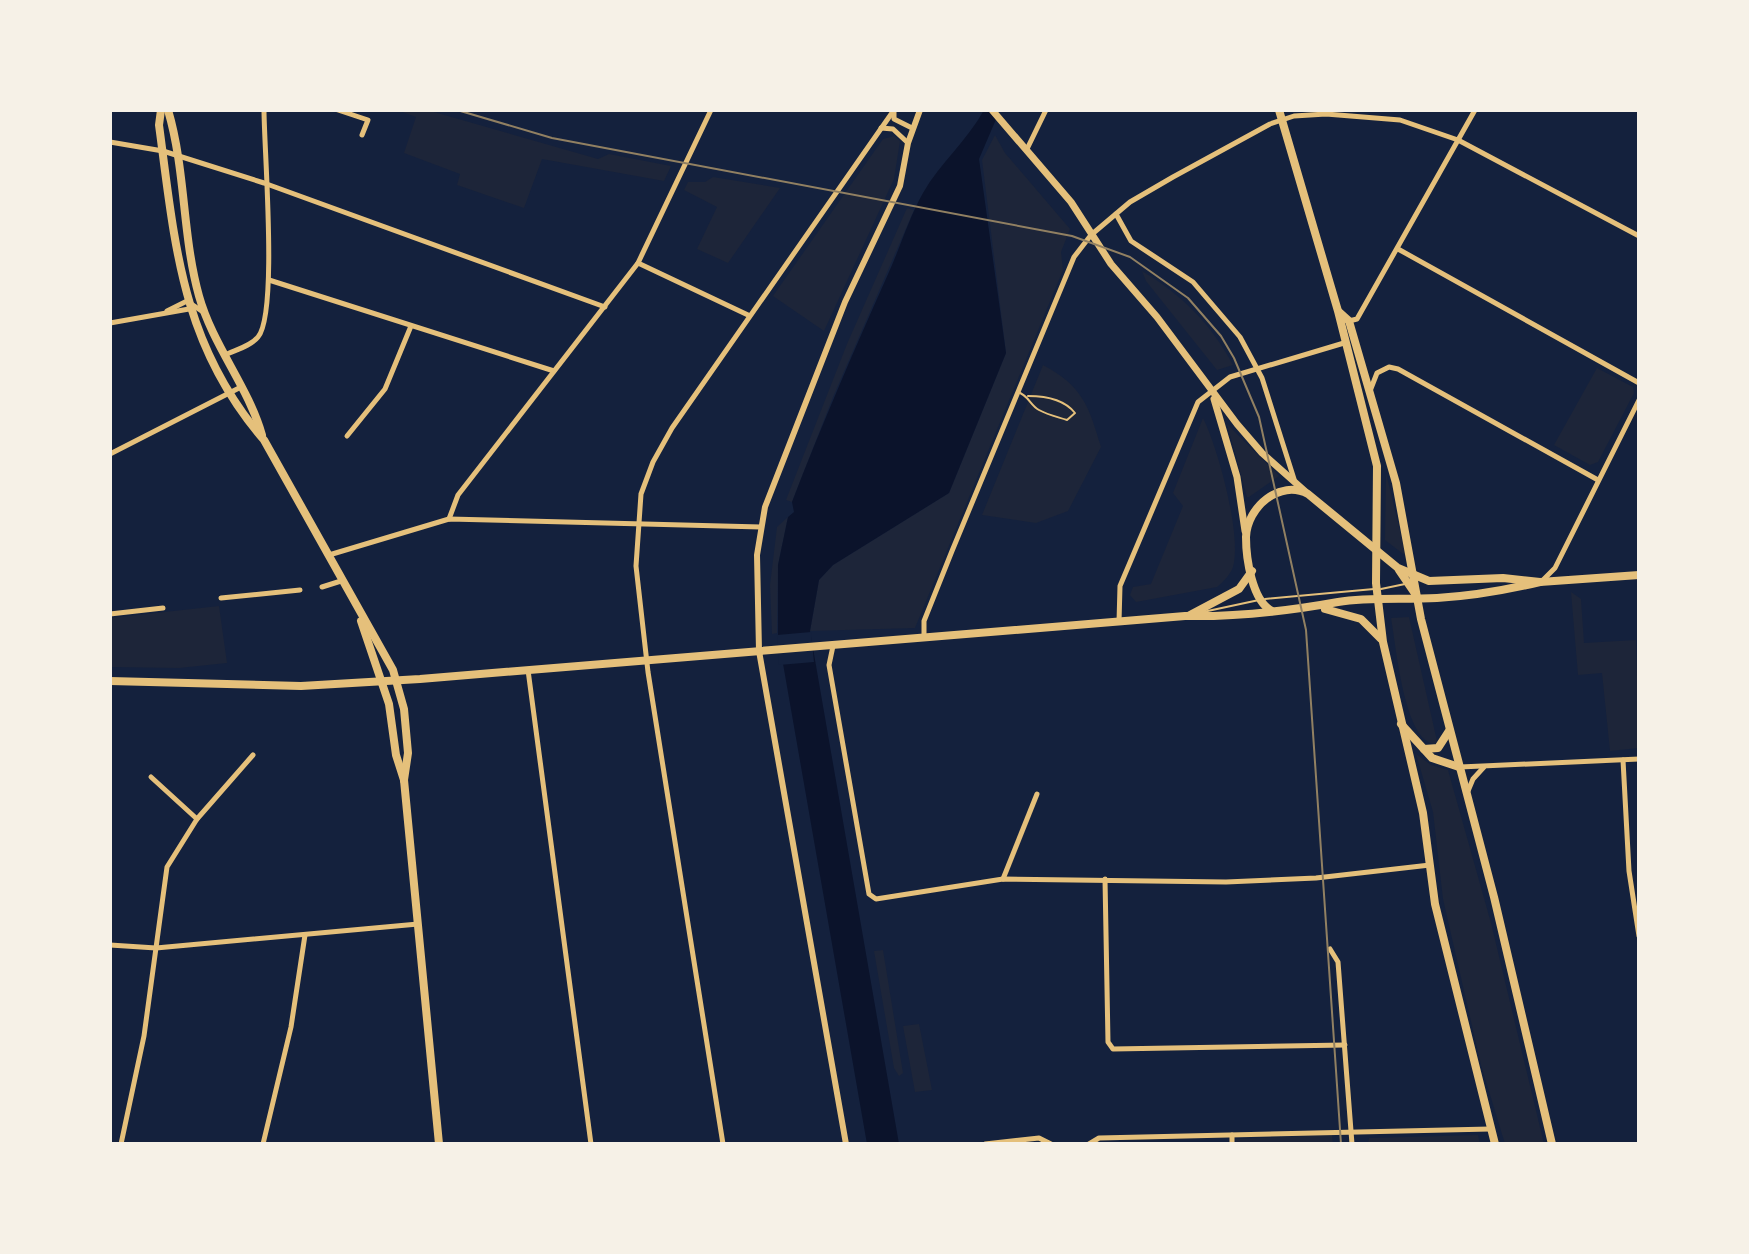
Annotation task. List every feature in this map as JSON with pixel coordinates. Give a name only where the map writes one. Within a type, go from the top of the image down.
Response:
[{"type":"main road","points":[[161,110],[163,151],[188,305],[202,342],[230,393],[264,440],[360,617],[382,647],[397,680],[404,709],[408,753],[404,780]]},
{"type":"main road","points":[[168,110],[177,155],[188,254],[205,313],[255,410],[264,440]]},
{"type":"main road","points":[[992,110],[1071,202],[1091,235],[1210,390],[1262,453],[1308,494],[1412,580],[1436,582],[1503,578],[1540,582]]},
{"type":"main road","points":[[1279,110],[1338,311],[1377,466],[1376,589],[1383,642],[1398,720],[1417,784],[1439,919],[1495,1144]]},
{"type":"main road","points":[[1338,311],[1349,321],[1396,483],[1412,580],[1552,1144]]},
{"type":"main road","points":[[1210,390],[1228,441],[1259,600],[1273,611]]},
{"type":"main road","points":[[1246,535],[1253,516],[1269,496],[1295,489],[1308,494]]},
{"type":"main road","points":[[1185,616],[1229,596],[1239,589],[1252,571]]},
{"type":"main road","points":[[110,681],[301,686],[397,680],[1185,616],[1320,608],[1338,602],[1500,592],[1540,582],[1639,575]]},
{"type":"main road","points":[[1320,608],[1361,619],[1383,642]]},
{"type":"main road","points":[[360,617],[368,651],[382,680],[404,780],[439,1144]]},
{"type":"main road","points":[[1398,720],[1432,758],[1459,767]]},
{"type":"main road","points":[[1423,749],[1438,748],[1449,731]]},
{"type":"street","points":[[224,355],[259,336],[266,321],[269,280],[264,110]]},
{"type":"street","points":[[338,110],[368,120],[362,135]]},
{"type":"street","points":[[449,519],[458,495],[638,263],[711,110]]},
{"type":"street","points":[[723,1144],[636,566],[641,494],[653,462],[748,315],[894,110]]},
{"type":"street","points":[[894,110],[894,119],[912,128]]},
{"type":"street","points":[[846,1144],[759,651],[755,586],[761,527],[789,442],[833,331],[900,186],[908,143],[920,110]]},
{"type":"street","points":[[1027,149],[1046,110]]},
{"type":"street","points":[[1349,321],[1357,319],[1475,110]]},
{"type":"street","points":[[924,639],[924,621],[1074,257],[1091,235],[1116,214],[1163,183],[1282,120],[1326,114],[1400,120],[1458,140],[1639,236]]},
{"type":"street","points":[[881,128],[893,129],[908,143]]},
{"type":"street","points":[[110,142],[163,151],[264,183],[605,307]]},
{"type":"street","points":[[1116,214],[1131,241],[1179,271],[1211,301],[1240,337],[1255,367],[1294,479]]},
{"type":"street","points":[[1398,249],[1639,383]]},
{"type":"street","points":[[638,263],[748,315]]},
{"type":"street","points":[[269,280],[554,371]]},
{"type":"street","points":[[110,323],[188,305],[205,313]]},
{"type":"street","points":[[347,436],[385,389],[411,326]]},
{"type":"street","points":[[1119,622],[1120,586],[1189,417],[1210,390],[1220,381],[1255,367],[1344,343]]},
{"type":"street","points":[[1370,391],[1377,373],[1389,367],[1398,369],[1598,480]]},
{"type":"street","points":[[110,454],[242,386]]},
{"type":"street","points":[[1540,582],[1555,568],[1639,400]]},
{"type":"street","points":[[328,555],[449,519],[761,527]]},
{"type":"street","points":[[322,587],[341,581]]},
{"type":"street","points":[[221,598],[300,590]]},
{"type":"street","points":[[110,614],[163,608]]},
{"type":"street","points":[[833,646],[829,666],[869,894],[881,900],[1003,879],[1226,882],[1307,878],[1430,865]]},
{"type":"street","points":[[528,670],[591,1144]]},
{"type":"street","points":[[121,1144],[139,1063],[167,867],[197,819],[253,755]]},
{"type":"street","points":[[1459,767],[1639,759]]},
{"type":"street","points":[[1623,760],[1629,871],[1639,936]]},
{"type":"street","points":[[1467,794],[1473,779],[1485,767]]},
{"type":"street","points":[[151,777],[197,819]]},
{"type":"street","points":[[1003,879],[1037,794]]},
{"type":"street","points":[[1105,879],[1108,1042],[1113,1049],[1345,1045]]},
{"type":"street","points":[[110,945],[156,948],[418,924]]},
{"type":"street","points":[[263,1144],[291,1027],[305,935]]},
{"type":"street","points":[[1330,949],[1338,962],[1352,1144]]},
{"type":"street","points":[[1089,1144],[1099,1138],[1140,1141],[1232,1135],[1490,1129]]},
{"type":"street","points":[[1232,1135],[1232,1144]]},
{"type":"street","points":[[985,1144],[1039,1138],[1051,1144]]},
{"type":"lane","points":[[1017,392],[1043,396],[1069,405],[1075,413],[1067,420],[1035,409],[1028,396]]},
{"type":"lane","points":[[1185,616],[1259,600],[1400,588],[1412,580]]},
{"type":"lane","points":[[1376,589],[1392,600]]},
{"type":"shaded area","points":[[397,110],[427,110],[598,159],[609,154],[671,166],[664,181],[542,159],[524,208],[457,185],[460,174],[404,153],[416,117]]},
{"type":"shaded area","points":[[984,110],[1000,110],[979,159],[1006,353],[949,493],[833,565],[819,580],[810,631],[899,1144],[867,1144],[778,635],[778,565],[788,517],[794,512],[792,502],[913,212],[930,182]]},
{"type":"shaded area","points":[[995,135],[1005,153],[1070,229],[1061,252],[1063,270],[915,628],[810,631],[819,580],[833,565],[949,493],[1006,353],[982,160]]},
{"type":"shaded area","points":[[894,136],[900,141],[894,179],[824,331],[773,296],[883,139]]},
{"type":"shaded area","points":[[713,177],[780,188],[728,263],[697,249],[717,207],[684,190],[688,182],[705,182]]},
{"type":"shaded area","points":[[907,208],[914,210],[833,397],[792,502],[786,500],[847,344]]},
{"type":"shaded area","points":[[1142,271],[1170,290],[1194,312],[1215,336],[1233,365],[1217,370],[1146,281]]},
{"type":"shaded area","points":[[1043,365],[1076,390],[1088,409],[1101,447],[1068,511],[1036,523],[982,515]]},
{"type":"shaded area","points":[[1597,368],[1633,387],[1634,393],[1598,462],[1590,465],[1554,445]]},
{"type":"shaded area","points":[[1203,418],[1227,492],[1234,534],[1233,567],[1217,587],[1136,602],[1130,595],[1133,587],[1151,584],[1183,506],[1173,493]]},
{"type":"shaded area","points":[[1227,424],[1279,476],[1249,497],[1247,497]]},
{"type":"shaded area","points":[[1386,473],[1406,556],[1385,540]]},
{"type":"shaded area","points":[[788,517],[778,565],[777,633],[772,634],[770,585],[777,527]]},
{"type":"shaded area","points":[[1571,592],[1581,599],[1584,643],[1636,640],[1639,748],[1610,751],[1602,673],[1578,675]]},
{"type":"shaded area","points":[[219,606],[227,663],[179,668],[110,667],[110,618]]},
{"type":"shaded area","points":[[1409,617],[1437,741],[1435,744],[1424,739],[1416,727],[1403,690],[1391,618]]},
{"type":"shaded area","points":[[1416,754],[1431,765],[1448,770],[1491,923],[1544,1144],[1505,1144],[1481,1065],[1443,899],[1433,812]]},
{"type":"shaded area","points":[[883,950],[903,1073],[899,1076],[894,1068],[874,951]]},
{"type":"shaded area","points":[[919,1024],[932,1090],[915,1092],[903,1026]]},
{"type":"shaded area","points":[[1332,1135],[1333,1144],[1236,1144],[1236,1139]]},
{"type":"shaded area","points":[[1478,1135],[1480,1144],[1368,1144],[1369,1138]]},
{"type":"pier","points":[[811,632],[814,662],[779,665],[777,635]]},
{"type":"railway","points":[[457,110],[552,138],[1072,236],[1130,257],[1188,298],[1221,336],[1234,358],[1259,417],[1306,630],[1341,1144]]}]
